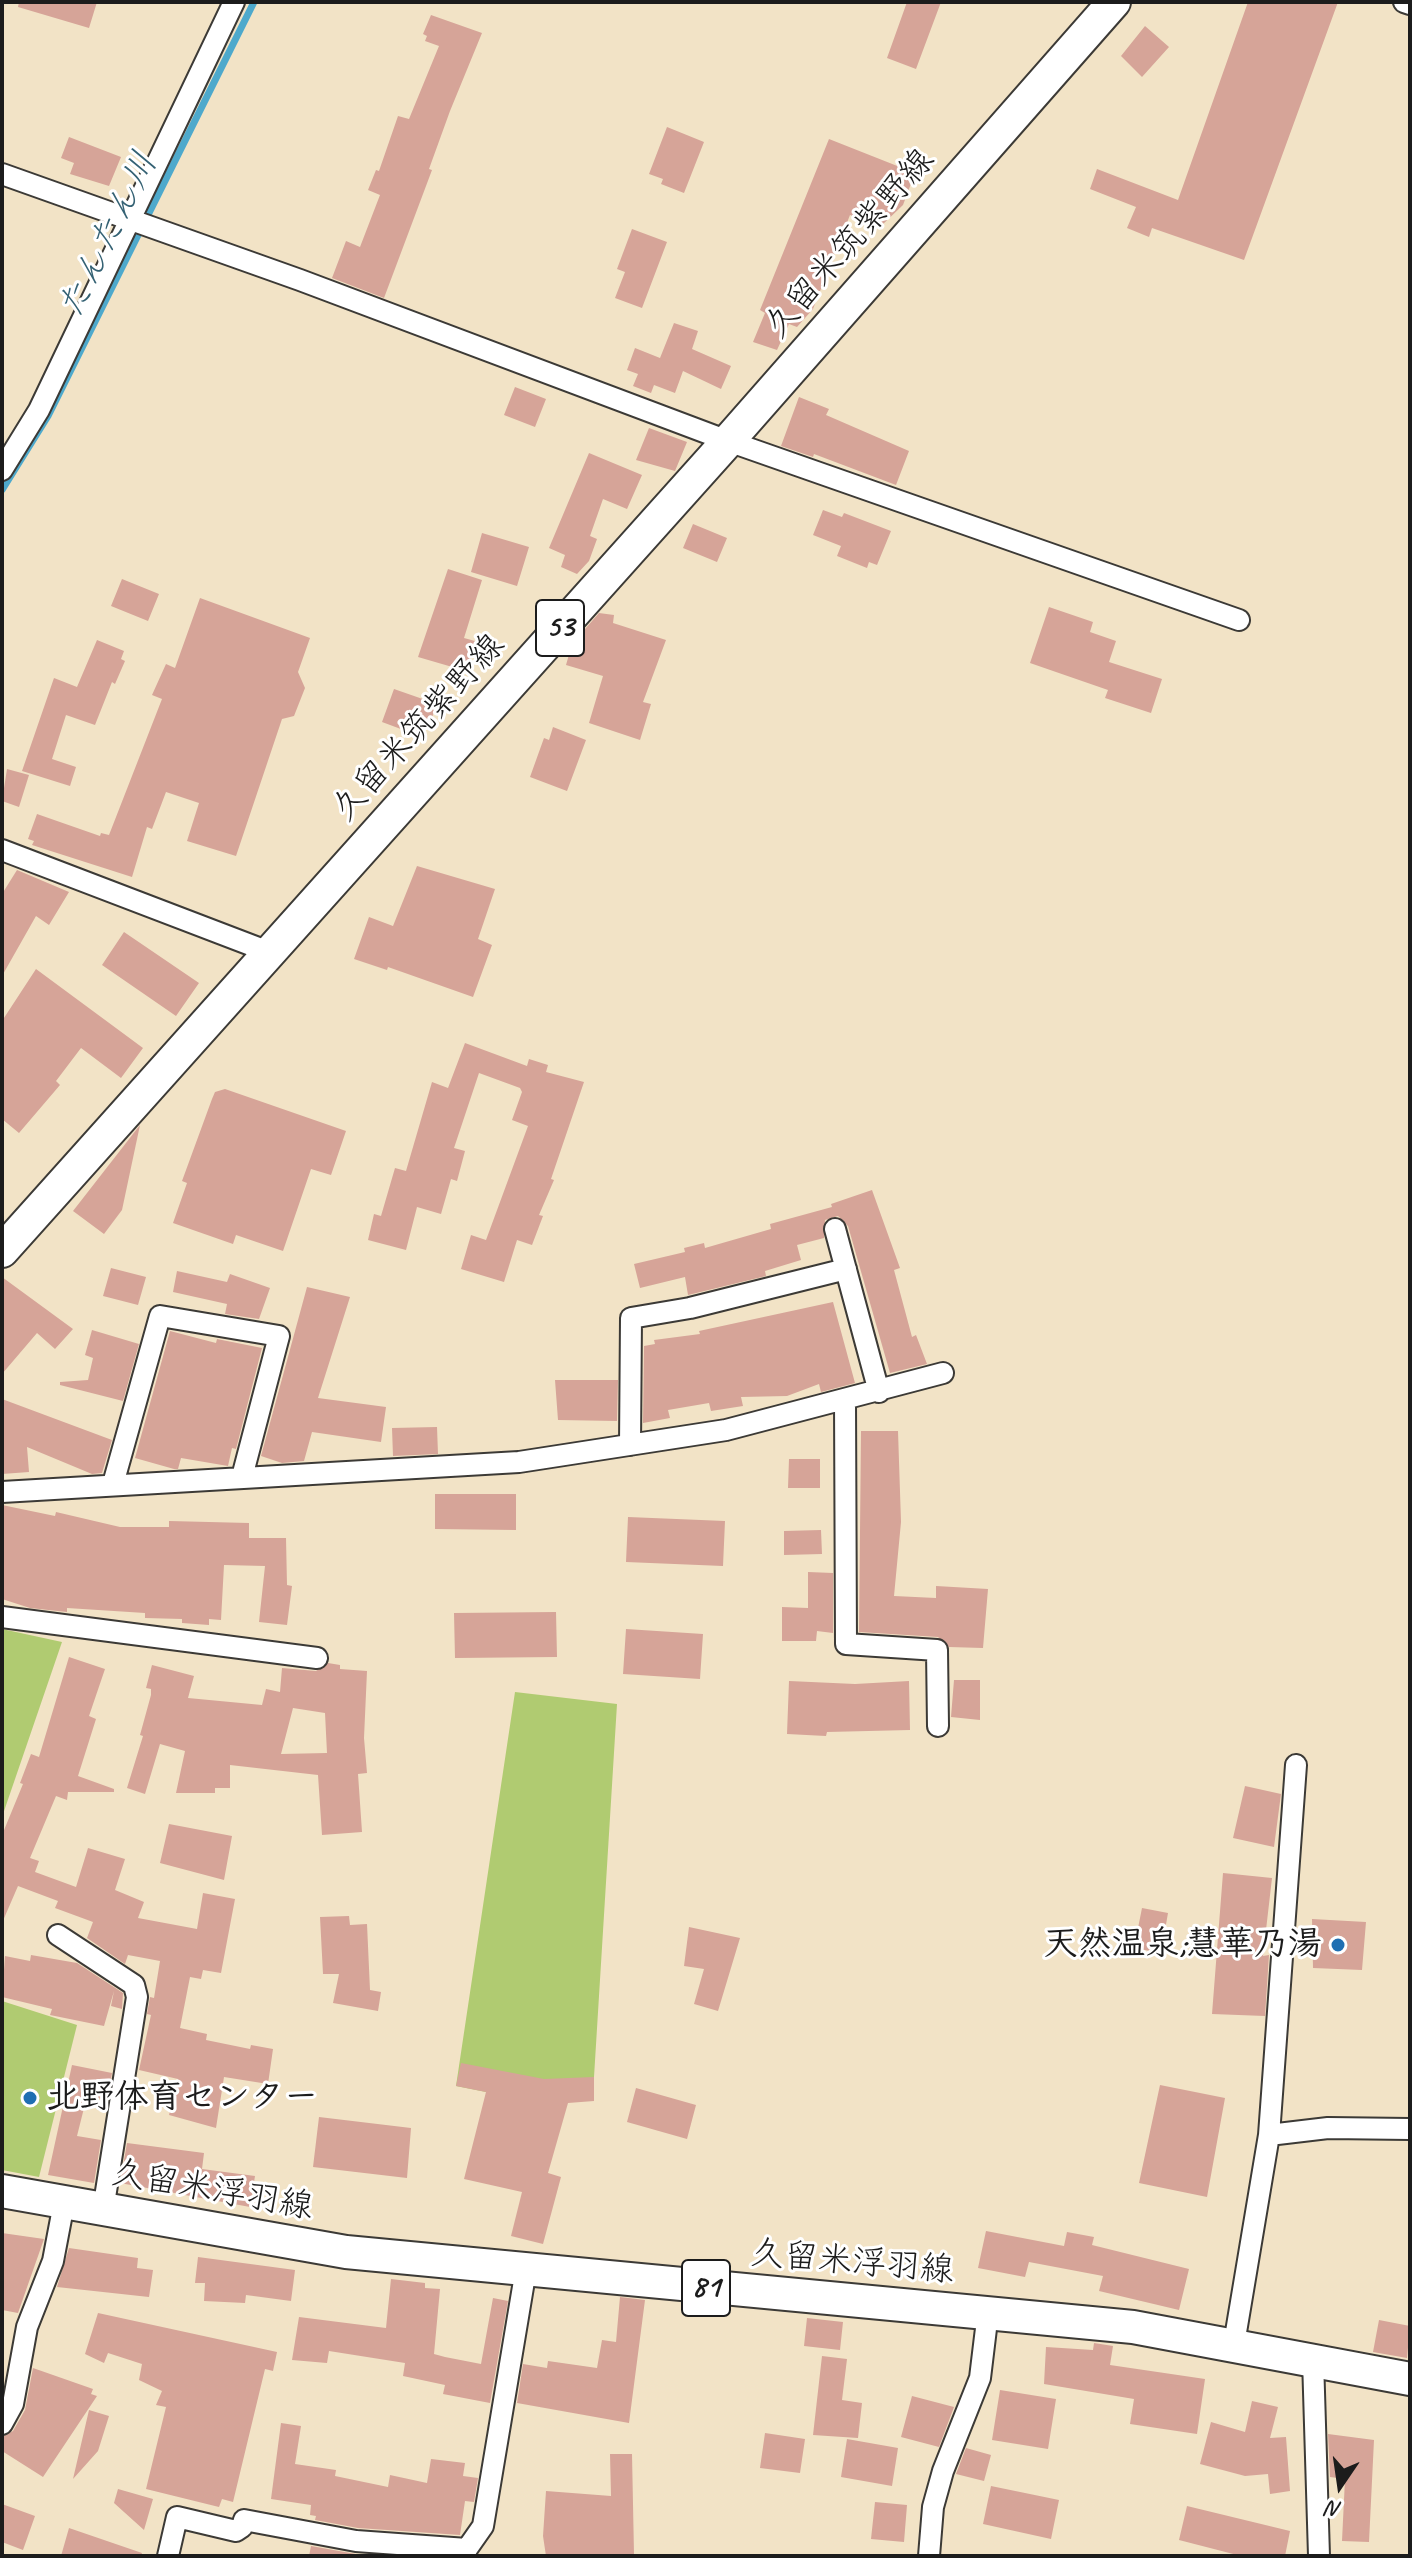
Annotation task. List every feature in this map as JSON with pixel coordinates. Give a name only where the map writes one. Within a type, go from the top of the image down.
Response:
[{"type":"main road","name":"久留米筑紫野線","points":[[2,1251],[728,441],[1114,2]]},
{"type":"main road","name":"久留米浮羽線","points":[[2,2191],[346,2252],[1133,2327],[1410,2379]]},
{"type":"street","points":[[2,470],[39,410],[139,225],[234,2]]},
{"type":"street","points":[[1404,2],[1410,4]]},
{"type":"street","points":[[2,174],[300,280],[728,441],[1239,620]]},
{"type":"street","points":[[2,850],[269,952]]},
{"type":"street","points":[[835,1229],[879,1392]]},
{"type":"street","points":[[630,1445],[631,1318],[690,1308],[846,1269]]},
{"type":"street","points":[[113,1484],[160,1316],[279,1336],[242,1477]]},
{"type":"street","points":[[2,1492],[504,1463],[726,1430],[943,1373]]},
{"type":"street","points":[[845,1401],[846,1644],[937,1650],[938,1726]]},
{"type":"street","points":[[2,1617],[317,1658]]},
{"type":"street","points":[[1234,2344],[1269,2135],[1296,1765]]},
{"type":"street","points":[[58,1935],[134,1985],[137,1997],[103,2210]]},
{"type":"street","points":[[1269,2135],[1328,2128],[1410,2129]]},
{"type":"street","points":[[2,2424],[13,2404],[27,2327],[53,2261],[64,2203]]},
{"type":"street","points":[[168,2556],[177,2517],[236,2531],[242,2527],[244,2520],[356,2541],[464,2553],[483,2526],[526,2269]]},
{"type":"street","points":[[929,2556],[933,2507],[943,2471],[980,2378],[988,2312]]},
{"type":"street","points":[[1313,2359],[1319,2556]]},
{"type":"green space","points":[[2,1629],[62,1642],[2,1817]]},
{"type":"green space","points":[[515,1692],[617,1704],[594,2077],[546,2104],[456,2086]]},
{"type":"green space","name":"北野体育センター","points":[[2,2001],[77,2025],[39,2177],[2,2170]]},
{"type":"building","points":[[19,2],[97,2],[89,28],[18,7]]},
{"type":"building","points":[[907,2],[941,2],[916,69],[887,58]]},
{"type":"building","points":[[1248,2],[1338,2],[1244,260],[1152,228],[1149,237],[1127,228],[1136,207],[1090,189],[1097,169],[1178,200]]},
{"type":"building","points":[[431,15],[482,33],[450,111],[429,169],[432,170],[384,298],[332,278],[346,241],[360,247],[380,195],[368,190],[376,170],[379,171],[398,116],[409,119],[439,46],[425,41],[427,36],[423,34]]},
{"type":"building","points":[[1145,26],[1169,47],[1142,77],[1121,56]]},
{"type":"building","points":[[667,127],[704,142],[684,193],[661,184],[663,179],[649,174]]},
{"type":"building","points":[[69,137],[121,157],[109,186],[70,174],[74,163],[61,158]]},
{"type":"building","points":[[829,139],[915,173],[903,205],[880,227],[850,215],[813,309],[797,327],[789,324],[777,350],[753,342],[765,313],[760,310]]},
{"type":"building","points":[[632,229],[667,242],[642,308],[615,298],[625,272],[617,269]]},
{"type":"building","points":[[674,323],[698,331],[692,349],[731,366],[721,389],[683,371],[675,393],[654,385],[651,393],[633,386],[638,374],[627,370],[635,348],[660,358]]},
{"type":"building","points":[[515,387],[546,399],[535,427],[504,415]]},
{"type":"building","points":[[799,397],[829,409],[826,415],[909,451],[896,485],[814,454],[813,457],[781,446]]},
{"type":"building","points":[[649,428],[687,442],[675,471],[636,460]]},
{"type":"building","points":[[589,453],[642,475],[627,509],[603,499],[590,536],[597,539],[589,561],[577,574],[561,567],[565,555],[549,548]]},
{"type":"building","points":[[823,510],[842,517],[844,513],[891,531],[877,565],[869,562],[867,568],[837,556],[841,546],[813,535]]},
{"type":"building","points":[[693,524],[727,538],[717,562],[683,548]]},
{"type":"building","points":[[482,533],[529,547],[517,586],[471,572]]},
{"type":"building","points":[[448,569],[482,580],[464,638],[475,641],[466,671],[418,657]]},
{"type":"building","points":[[122,579],[159,594],[148,621],[111,606]]},
{"type":"building","points":[[200,598],[310,638],[298,672],[305,688],[294,716],[282,719],[236,856],[187,841],[199,803],[166,792],[152,829],[147,827],[132,877],[32,845],[34,841],[28,839],[37,814],[100,836],[101,833],[109,835],[162,699],[152,695],[166,664],[175,668]]},
{"type":"building","points":[[1049,607],[1093,622],[1090,632],[1116,641],[1109,662],[1162,679],[1151,713],[1105,698],[1108,690],[1030,663]]},
{"type":"building","points":[[599,613],[614,615],[613,623],[666,640],[643,702],[651,704],[640,740],[589,723],[603,676],[566,665],[572,644]]},
{"type":"building","points":[[97,640],[124,651],[121,659],[125,661],[115,684],[112,682],[95,725],[66,715],[52,759],[76,767],[70,786],[22,771],[54,678],[77,687]]},
{"type":"building","points":[[394,689],[437,704],[428,728],[420,726],[417,735],[382,722]]},
{"type":"building","points":[[553,727],[586,740],[567,791],[530,777],[544,738],[549,740]]},
{"type":"building","points":[[7,769],[29,775],[19,807],[2,801]]},
{"type":"building","points":[[417,866],[495,889],[478,939],[492,945],[473,997],[388,967],[387,970],[354,959],[369,917],[393,926]]},
{"type":"building","points":[[17,870],[69,892],[49,925],[36,916],[2,976],[2,894]]},
{"type":"building","points":[[124,932],[199,983],[176,1016],[102,965]]},
{"type":"building","points":[[36,969],[143,1048],[121,1078],[81,1048],[56,1081],[60,1085],[19,1133],[2,1119],[2,1021]]},
{"type":"building","points":[[465,1043],[527,1066],[529,1059],[548,1065],[546,1072],[584,1082],[551,1179],[554,1180],[539,1215],[543,1216],[532,1245],[517,1240],[504,1282],[461,1269],[471,1235],[486,1240],[528,1126],[512,1120],[522,1092],[520,1088],[479,1073],[454,1148],[465,1151],[457,1181],[451,1179],[441,1214],[417,1207],[406,1250],[368,1240],[374,1214],[381,1216],[395,1168],[406,1171],[432,1082],[448,1088]]},
{"type":"building","points":[[225,1089],[346,1131],[331,1175],[311,1169],[283,1251],[236,1235],[233,1244],[173,1223],[187,1183],[182,1181],[212,1099],[215,1092]]},
{"type":"building","points":[[140,1125],[122,1210],[104,1234],[73,1211]]},
{"type":"building","points":[[872,1190],[900,1268],[894,1270],[912,1337],[916,1335],[927,1364],[890,1373],[848,1226],[838,1216],[825,1220],[824,1238],[797,1245],[801,1260],[765,1271],[766,1276],[688,1295],[685,1277],[640,1288],[634,1264],[685,1252],[684,1248],[704,1243],[705,1248],[771,1229],[770,1224],[832,1207],[831,1204]]},
{"type":"building","points":[[111,1268],[146,1277],[138,1305],[103,1296]]},
{"type":"building","points":[[177,1271],[227,1282],[230,1274],[270,1288],[259,1319],[225,1314],[227,1304],[173,1292]]},
{"type":"building","points":[[2,1277],[73,1329],[55,1349],[37,1333],[2,1374]]},
{"type":"building","points":[[307,1287],[350,1297],[318,1398],[386,1407],[381,1442],[312,1432],[304,1461],[282,1463],[261,1456]]},
{"type":"building","points":[[833,1302],[855,1383],[821,1392],[819,1384],[787,1396],[741,1397],[743,1406],[711,1411],[709,1403],[668,1410],[670,1418],[643,1423],[644,1346],[655,1344],[654,1340],[700,1334],[699,1331]]},
{"type":"building","points":[[92,1330],[139,1344],[123,1401],[60,1385],[60,1382],[88,1380],[93,1358],[85,1355]]},
{"type":"building","points":[[170,1331],[216,1343],[217,1339],[262,1348],[236,1449],[232,1448],[228,1466],[181,1458],[178,1469],[174,1469],[135,1458]]},
{"type":"building","points":[[555,1380],[618,1380],[617,1421],[558,1420]]},
{"type":"building","points":[[2,1399],[112,1440],[102,1473],[92,1474],[27,1447],[29,1472],[2,1474]]},
{"type":"building","points":[[437,1427],[438,1454],[393,1456],[392,1428]]},
{"type":"building","points":[[861,1431],[898,1431],[901,1522],[894,1596],[936,1598],[936,1586],[988,1589],[983,1648],[949,1647],[938,1637],[859,1632]]},
{"type":"building","points":[[789,1459],[820,1459],[820,1488],[788,1488]]},
{"type":"building","points":[[435,1494],[516,1494],[516,1530],[435,1529]]},
{"type":"building","points":[[2,1505],[55,1516],[56,1512],[120,1527],[169,1527],[169,1521],[249,1523],[249,1538],[286,1538],[287,1585],[292,1586],[287,1625],[259,1622],[265,1566],[224,1565],[221,1620],[209,1619],[209,1625],[182,1623],[182,1619],[145,1618],[145,1613],[30,1608],[2,1599]]},
{"type":"building","points":[[628,1517],[725,1521],[723,1566],[626,1562]]},
{"type":"building","points":[[821,1530],[822,1554],[784,1555],[784,1531]]},
{"type":"building","points":[[808,1572],[833,1573],[833,1633],[817,1631],[816,1641],[782,1641],[782,1607],[808,1608]]},
{"type":"building","points":[[556,1612],[557,1657],[455,1658],[454,1613]]},
{"type":"building","points":[[626,1629],[703,1634],[700,1679],[623,1674]]},
{"type":"building","points":[[69,1657],[105,1669],[89,1716],[96,1719],[78,1776],[114,1789],[114,1792],[68,1792],[67,1800],[56,1796],[30,1858],[39,1861],[35,1872],[76,1887],[88,1848],[125,1859],[115,1890],[144,1902],[138,1918],[197,1929],[203,1893],[235,1899],[221,1973],[203,1970],[201,1979],[190,1977],[180,2028],[207,2034],[206,2040],[250,2049],[251,2045],[273,2049],[268,2084],[224,2077],[216,2128],[169,2115],[178,2079],[139,2070],[151,2015],[147,2014],[150,1997],[154,1998],[160,1961],[128,1955],[125,1964],[87,1938],[93,1922],[55,1908],[58,1901],[18,1886],[2,1923],[2,1835],[23,1784],[20,1783],[31,1754],[39,1757]]},
{"type":"building","points":[[328,1663],[340,1665],[340,1669],[367,1671],[364,1738],[367,1773],[358,1774],[362,1832],[322,1835],[318,1775],[230,1765],[230,1788],[215,1788],[215,1793],[176,1793],[185,1751],[160,1744],[145,1794],[127,1788],[143,1736],[140,1735],[151,1695],[151,1689],[146,1688],[152,1665],[194,1676],[188,1698],[262,1705],[266,1689],[280,1692],[282,1668],[316,1671]],"holes":[[[293,1708],[325,1713],[327,1753],[281,1754]]]},
{"type":"building","points":[[954,1680],[980,1680],[980,1720],[951,1717]]},
{"type":"building","points":[[789,1681],[855,1684],[909,1681],[910,1730],[827,1732],[826,1736],[787,1734]]},
{"type":"building","points":[[1245,1786],[1281,1794],[1274,1847],[1233,1838]]},
{"type":"building","points":[[169,1824],[232,1836],[224,1880],[160,1863]]},
{"type":"building","points":[[1223,1873],[1272,1878],[1263,1956],[1269,1955],[1265,2016],[1212,2014]]},
{"type":"building","points":[[1142,1908],[1168,1913],[1161,1953],[1134,1948]]},
{"type":"building","points":[[349,1916],[350,1925],[367,1924],[370,1990],[381,1992],[378,2011],[333,2003],[339,1974],[323,1974],[320,1917]]},
{"type":"building","name":"天然温泉;慧華乃湯","points":[[1312,1919],[1366,1922],[1362,1970],[1313,1968]]},
{"type":"building","points":[[689,1927],[740,1938],[718,2011],[694,2004],[704,1969],[684,1966]]},
{"type":"building","points":[[31,1955],[77,1963],[123,1993],[122,2009],[111,2006],[114,1991],[104,2026],[50,2015],[52,2009],[2,1997],[5,1956],[30,1961]]},
{"type":"building","points":[[461,2063],[544,2079],[594,2077],[594,2101],[568,2103],[548,2173],[561,2177],[543,2244],[511,2236],[522,2192],[464,2179],[486,2092],[456,2086]]},
{"type":"building","points":[[72,2065],[112,2073],[107,2100],[87,2096],[77,2136],[101,2140],[94,2183],[48,2175]]},
{"type":"building","points":[[1160,2085],[1225,2098],[1207,2197],[1139,2183]]},
{"type":"building","points":[[636,2088],[696,2105],[687,2139],[627,2122]]},
{"type":"building","points":[[319,2117],[411,2128],[407,2178],[313,2167]]},
{"type":"building","points":[[127,2143],[204,2153],[202,2169],[255,2176],[250,2207],[120,2183]]},
{"type":"building","points":[[986,2231],[1064,2246],[1067,2232],[1094,2237],[1092,2245],[1189,2269],[1179,2310],[1099,2291],[1103,2276],[1029,2262],[1025,2277],[978,2268]]},
{"type":"building","points":[[2,2233],[44,2239],[18,2313],[2,2310]]},
{"type":"building","points":[[69,2248],[138,2258],[137,2268],[153,2270],[149,2297],[57,2287]]},
{"type":"building","points":[[198,2257],[295,2270],[291,2301],[246,2295],[245,2303],[204,2301],[205,2283],[195,2283]]},
{"type":"building","points":[[391,2279],[425,2283],[425,2288],[440,2289],[434,2354],[481,2364],[493,2298],[508,2301],[490,2403],[443,2394],[445,2385],[403,2376],[405,2363],[329,2351],[327,2363],[292,2360],[299,2317],[386,2328]]},
{"type":"building","points":[[620,2297],[645,2300],[629,2423],[517,2403],[523,2364],[547,2368],[548,2361],[597,2368],[602,2340],[616,2342]]},
{"type":"building","points":[[98,2313],[277,2352],[273,2371],[265,2369],[233,2502],[222,2499],[219,2507],[146,2489],[166,2407],[156,2405],[162,2391],[139,2380],[142,2364],[108,2353],[104,2363],[85,2354]]},
{"type":"building","points":[[807,2318],[843,2322],[840,2350],[804,2346]]},
{"type":"building","points":[[1379,2320],[1410,2326],[1407,2358],[1373,2352]]},
{"type":"building","points":[[1094,2343],[1113,2346],[1110,2365],[1205,2379],[1197,2434],[1130,2424],[1134,2399],[1044,2384],[1046,2347],[1093,2350]]},
{"type":"building","points":[[822,2356],[847,2359],[842,2400],[862,2403],[858,2438],[813,2435]]},
{"type":"building","points":[[33,2368],[93,2389],[91,2394],[97,2396],[43,2477],[2,2451],[2,2437],[13,2431],[25,2410]]},
{"type":"building","points":[[1000,2390],[1056,2399],[1048,2449],[992,2440]]},
{"type":"building","points":[[912,2396],[954,2407],[939,2447],[901,2437]]},
{"type":"building","points":[[1252,2401],[1278,2407],[1270,2438],[1286,2437],[1290,2491],[1270,2494],[1268,2474],[1245,2476],[1200,2464],[1211,2422],[1245,2432]]},
{"type":"building","points":[[89,2410],[109,2416],[98,2451],[73,2479]]},
{"type":"building","points":[[281,2423],[301,2426],[295,2464],[336,2470],[335,2476],[388,2487],[390,2475],[427,2483],[431,2459],[465,2463],[463,2476],[478,2478],[474,2502],[465,2501],[460,2535],[358,2528],[315,2520],[316,2516],[310,2515],[311,2505],[271,2499]]},
{"type":"building","points":[[765,2433],[805,2439],[800,2473],[760,2468]]},
{"type":"building","points":[[1328,2434],[1374,2440],[1369,2542],[1342,2541],[1345,2479],[1330,2477]]},
{"type":"building","points":[[847,2439],[898,2448],[892,2486],[841,2477]]},
{"type":"building","points":[[966,2448],[991,2455],[984,2481],[956,2474]]},
{"type":"building","points":[[610,2454],[632,2454],[634,2554],[546,2556],[543,2536],[546,2491],[611,2496]]},
{"type":"building","points":[[991,2486],[1059,2500],[1051,2539],[983,2524]]},
{"type":"building","points":[[118,2489],[153,2499],[144,2530],[114,2503]]},
{"type":"building","points":[[875,2502],[907,2505],[904,2542],[871,2539]]},
{"type":"building","points":[[2,2504],[35,2516],[23,2550],[2,2542]]},
{"type":"building","points":[[1187,2506],[1290,2531],[1285,2556],[1241,2556],[1179,2540]]},
{"type":"building","points":[[69,2528],[142,2553],[141,2556],[61,2556]]},
{"type":"building","points":[[311,2546],[356,2554],[309,2556]]},
{"type":"waterway","name":"たんたん川","points":[[2,490],[48,416],[254,2]]},
{"type":"place","name":"天然温泉;慧華乃湯","points":[[1338,1945]]},
{"type":"place","name":"北野体育センター","points":[[30,2098]]}]
